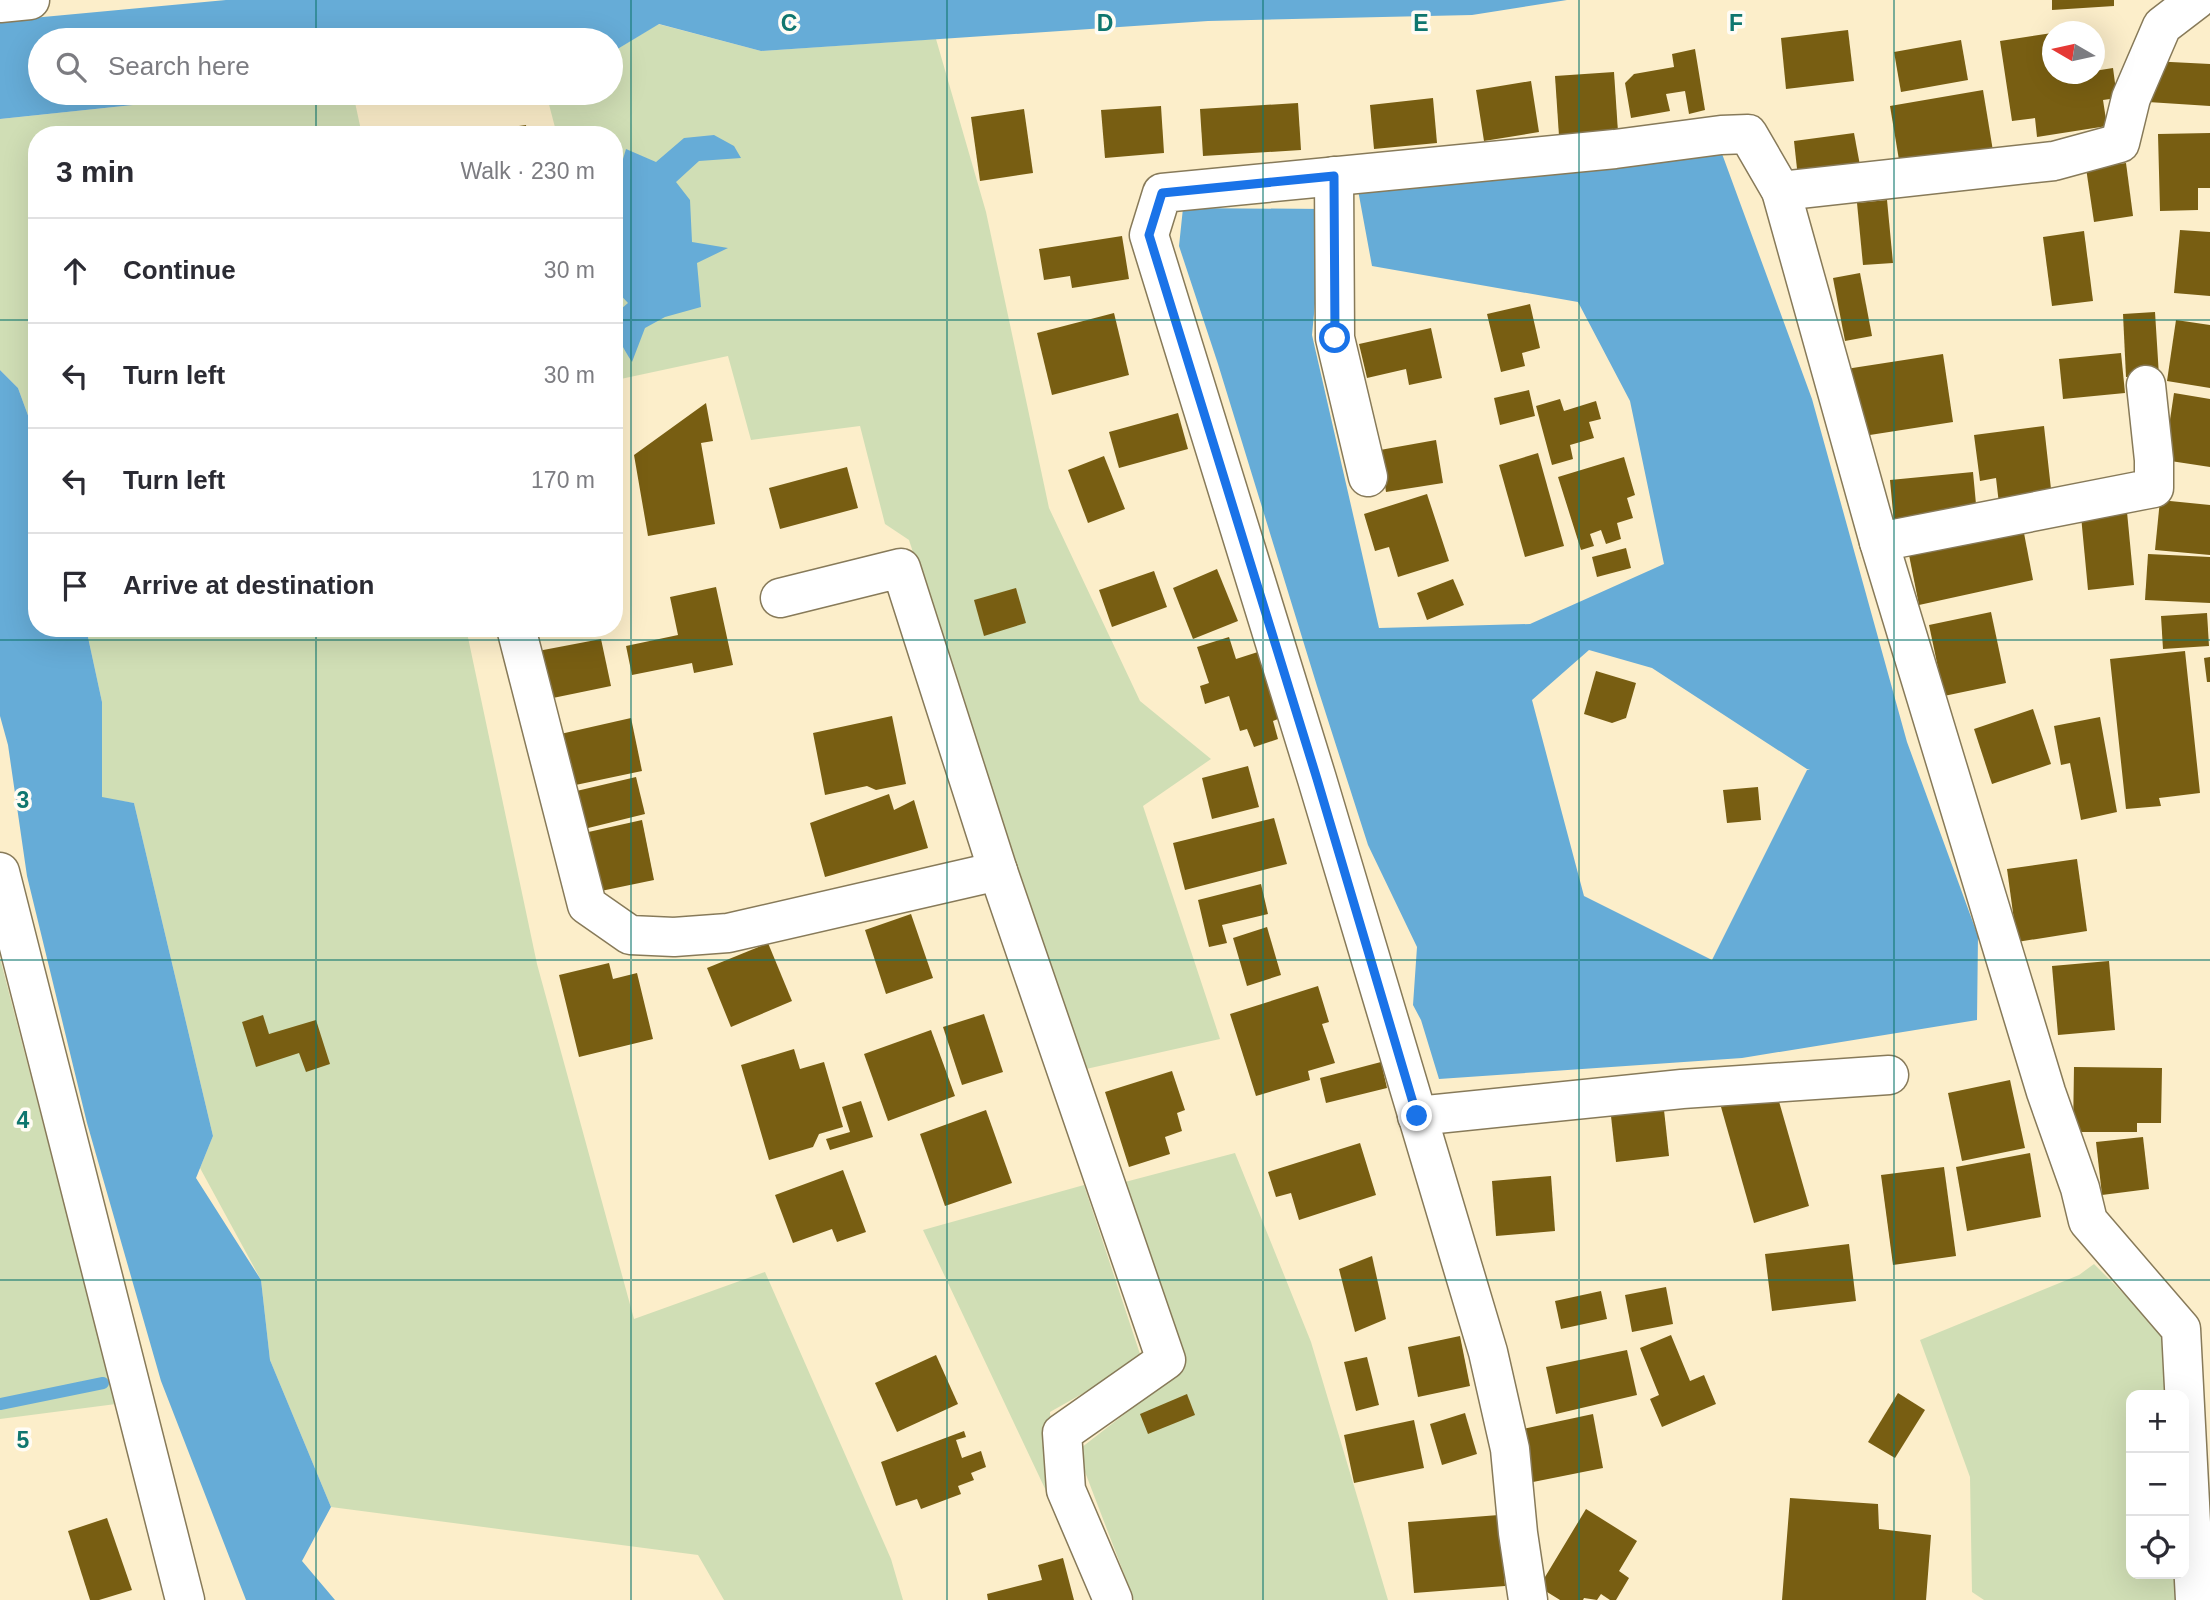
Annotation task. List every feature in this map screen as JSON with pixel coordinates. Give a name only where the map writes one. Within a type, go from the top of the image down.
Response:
[{"type":"street","points":[[0,3],[30,0]]},
{"type":"street","points":[[1781,191],[2054,161],[2120,144],[2131,98],[2162,26],[2196,0]]},
{"type":"street","points":[[1528,1600],[1510,1449],[1488,1352],[1313,765],[1149,235],[1162,193],[1748,134],[1781,191],[1879,542],[2046,1092],[2080,1188],[2088,1222],[2181,1329],[2195,1600]]},
{"type":"street","points":[[1334,176],[1335,338],[1368,477]]},
{"type":"street","points":[[1879,542],[2154,488],[2147,385]]},
{"type":"street","points":[[780,598],[901,568],[998,871],[1166,1360],[1062,1433],[1066,1490],[1113,1600]]},
{"type":"street","points":[[518,637],[587,905],[630,935],[674,937],[728,933],[998,871]]},
{"type":"street","points":[[0,872],[186,1600]]},
{"type":"street","points":[[1417,1116],[1682,1089],[1889,1075]]},
{"type":"green space","points":[[658,24],[761,51],[936,39],[986,212],[1049,508],[1140,701],[1211,759],[1143,806],[1220,1039],[1086,1069],[1027,902],[909,540],[885,524],[860,426],[751,440],[728,356],[623,378],[623,126],[555,126],[549,105],[623,105],[623,46]]},
{"type":"green space","points":[[133,105],[356,105],[360,126],[28,126],[28,415],[18,388],[0,370],[0,119]]},
{"type":"green space","points":[[88,637],[468,637],[537,964],[634,1319],[765,1272],[891,1559],[903,1600],[724,1600],[698,1555],[331,1507],[270,1360],[261,1280],[200,1168],[213,1136],[134,803],[102,798],[102,702]]},
{"type":"green space","points":[[0,958],[116,1404],[0,1419]]},
{"type":"green space","points":[[1235,1153],[1311,1342],[1388,1600],[1134,1600],[1077,1451],[1185,1367],[1125,1182]]},
{"type":"green space","points":[[1084,1185],[1142,1360],[1050,1412],[1056,1512],[923,1230]]},
{"type":"green space","points":[[2094,1264],[2166,1336],[2169,1390],[2126,1390],[2126,1579],[2178,1579],[2179,1600],[1984,1600],[1972,1592],[1970,1477],[1920,1340],[2079,1275]]},
{"type":"water","points":[[226,0],[1567,0],[1472,15],[1208,21],[761,51],[659,24],[623,46],[623,28],[28,28],[28,105],[133,105],[0,119],[0,21]]},
{"type":"water","points":[[714,135],[734,146],[741,158],[699,161],[676,182],[690,200],[692,242],[728,248],[697,263],[701,307],[665,317],[645,328],[632,362],[623,347],[623,307],[628,303],[623,298],[623,159],[626,149],[656,162],[684,138]]},
{"type":"water","points":[[1721,151],[1812,399],[1907,742],[1978,936],[1977,1020],[1742,1058],[1439,1079],[1421,1020],[1413,1005],[1417,947],[1368,845],[1317,686],[1179,246],[1183,208],[1324,209],[1312,335],[1379,628],[1530,624],[1664,564],[1630,401],[1578,302],[1372,266],[1358,190]],"holes":[[[1589,650],[1652,668],[1810,769],[1807,770],[1712,960],[1584,896],[1532,700]]]},
{"type":"water","points":[[0,370],[18,388],[28,415],[28,637],[88,637],[102,702],[102,797],[134,803],[213,1136],[196,1178],[261,1280],[270,1360],[331,1507],[302,1561],[335,1600],[246,1600],[161,1381],[87,1123],[27,876],[8,745],[0,716]]},
{"type":"building","points":[[2052,0],[2114,0],[2114,6],[2052,10]]},
{"type":"building","points":[[1848,30],[1854,81],[1786,89],[1781,38]]},
{"type":"building","points":[[2042,35],[2042,84],[2105,84],[2105,69],[2113,68],[2117,98],[2103,100],[2107,126],[2037,137],[2035,118],[2012,121],[2000,41]]},
{"type":"building","points":[[1961,40],[1968,80],[1901,92],[1894,52]]},
{"type":"building","points":[[1695,49],[1705,110],[1689,114],[1685,91],[1666,94],[1670,111],[1631,118],[1625,83],[1634,74],[1674,67],[1672,54]]},
{"type":"building","points":[[2151,61],[2210,64],[2210,106],[2148,102]]},
{"type":"building","points":[[1614,72],[1618,132],[1559,136],[1555,76]]},
{"type":"building","points":[[1531,81],[1539,132],[1484,141],[1476,90]]},
{"type":"building","points":[[1983,90],[1993,151],[1900,166],[1890,106]]},
{"type":"building","points":[[1433,98],[1437,143],[1374,149],[1370,105]]},
{"type":"building","points":[[1298,103],[1301,150],[1203,156],[1200,109]]},
{"type":"building","points":[[1161,106],[1164,153],[1105,158],[1101,110]]},
{"type":"building","points":[[1024,109],[1033,173],[980,181],[971,117]]},
{"type":"building","points":[[1854,133],[1861,171],[1798,178],[1794,141]]},
{"type":"building","points":[[2210,133],[2210,188],[2198,188],[2198,210],[2160,211],[2158,134]]},
{"type":"building","points":[[2126,163],[2133,216],[2094,222],[2086,168]]},
{"type":"building","points":[[1887,200],[1893,263],[1863,265],[1857,203]]},
{"type":"building","points":[[2180,230],[2210,232],[2210,296],[2174,293]]},
{"type":"building","points":[[2084,231],[2093,301],[2052,306],[2043,237]]},
{"type":"building","points":[[1122,236],[1129,279],[1072,288],[1070,276],[1044,280],[1039,249]]},
{"type":"building","points":[[1860,273],[1872,336],[1845,341],[1833,278]]},
{"type":"building","points":[[1530,304],[1540,348],[1522,353],[1525,366],[1501,372],[1487,314]]},
{"type":"building","points":[[2155,312],[2159,376],[2126,377],[2123,314]]},
{"type":"building","points":[[1114,313],[1129,375],[1052,395],[1037,333]]},
{"type":"building","points":[[2176,320],[2210,325],[2210,388],[2167,381]]},
{"type":"building","points":[[1431,328],[1442,378],[1409,385],[1406,369],[1367,378],[1359,344]]},
{"type":"building","points":[[2121,353],[2125,393],[2063,399],[2059,359]]},
{"type":"building","points":[[1943,354],[1953,422],[1857,437],[1846,369]]},
{"type":"building","points":[[1529,390],[1535,416],[1500,425],[1494,398]]},
{"type":"building","points":[[2174,393],[2210,399],[2210,467],[2164,460]]},
{"type":"building","points":[[1560,399],[1564,411],[1596,401],[1601,419],[1589,422],[1594,438],[1570,445],[1573,459],[1552,465],[1536,406]]},
{"type":"building","points":[[706,403],[713,441],[701,443],[715,524],[648,536],[634,455]]},
{"type":"building","points":[[1178,413],[1188,449],[1119,468],[1109,432]]},
{"type":"building","points":[[2044,426],[2052,498],[1999,504],[1996,478],[1980,481],[1974,435]]},
{"type":"building","points":[[1436,440],[1443,483],[1386,492],[1380,450]]},
{"type":"building","points":[[1538,453],[1564,546],[1525,557],[1499,465]]},
{"type":"building","points":[[1104,456],[1125,509],[1088,523],[1068,470]]},
{"type":"building","points":[[1624,457],[1635,495],[1627,498],[1633,518],[1617,523],[1621,539],[1606,544],[1601,530],[1590,534],[1594,546],[1581,550],[1558,477]]},
{"type":"building","points":[[847,467],[858,508],[780,529],[769,488]]},
{"type":"building","points":[[1973,472],[1977,515],[1894,523],[1890,480]]},
{"type":"building","points":[[1427,494],[1449,561],[1398,577],[1389,547],[1375,551],[1364,514]]},
{"type":"building","points":[[2160,500],[2210,505],[2210,555],[2155,550]]},
{"type":"building","points":[[2127,512],[2134,585],[2088,590],[2081,516]]},
{"type":"building","points":[[2023,528],[2033,580],[1919,605],[1908,550]]},
{"type":"building","points":[[1626,548],[1631,568],[1597,577],[1592,557]]},
{"type":"building","points":[[2148,554],[2210,557],[2210,603],[2145,600]]},
{"type":"building","points":[[1217,569],[1238,621],[1193,639],[1173,588]]},
{"type":"building","points":[[1154,571],[1167,607],[1112,627],[1099,590]]},
{"type":"building","points":[[1453,579],[1464,605],[1427,620],[1417,593]]},
{"type":"building","points":[[716,587],[733,665],[694,673],[692,663],[632,675],[626,646],[678,635],[670,597]]},
{"type":"building","points":[[1016,588],[1026,623],[984,636],[974,600]]},
{"type":"building","points":[[1991,612],[2006,683],[1944,696],[1929,625]]},
{"type":"building","points":[[2207,613],[2209,646],[2163,649],[2161,616]]},
{"type":"building","points":[[1229,637],[1236,659],[1261,651],[1283,717],[1273,721],[1278,739],[1254,747],[1247,729],[1240,731],[1229,696],[1205,704],[1200,686],[1209,683],[1197,647]]},
{"type":"building","points":[[601,639],[611,686],[548,699],[538,651]]},
{"type":"building","points":[[2185,651],[2200,793],[2159,798],[2161,806],[2126,809],[2110,659]]},
{"type":"building","points":[[2210,657],[2210,682],[2207,682],[2204,658]]},
{"type":"building","points":[[1596,671],[1636,683],[1626,718],[1612,723],[1584,714]]},
{"type":"building","points":[[2033,709],[2051,764],[1992,784],[1974,729]]},
{"type":"building","points":[[892,716],[906,784],[876,790],[867,786],[825,795],[813,733]]},
{"type":"building","points":[[2100,717],[2117,812],[2081,820],[2070,763],[2061,765],[2054,726]]},
{"type":"building","points":[[631,718],[642,771],[566,787],[556,735]]},
{"type":"building","points":[[1248,766],[1259,807],[1212,819],[1202,778]]},
{"type":"building","points":[[636,777],[645,814],[576,831],[568,793]]},
{"type":"building","points":[[1758,787],[1761,820],[1727,823],[1723,790]]},
{"type":"building","points":[[889,794],[894,810],[914,800],[928,848],[825,877],[810,823]]},
{"type":"building","points":[[1274,818],[1287,864],[1185,890],[1173,843]]},
{"type":"building","points":[[642,820],[654,880],[596,892],[584,833]]},
{"type":"building","points":[[2077,859],[2087,931],[2017,942],[2007,869]]},
{"type":"building","points":[[1261,884],[1268,914],[1222,925],[1227,943],[1209,947],[1198,900]]},
{"type":"building","points":[[911,914],[933,978],[886,994],[865,930]]},
{"type":"building","points":[[1267,927],[1281,975],[1247,986],[1233,938]]},
{"type":"building","points":[[768,943],[792,1001],[731,1027],[707,968]]},
{"type":"building","points":[[2109,961],[2115,1030],[2058,1035],[2052,966]]},
{"type":"building","points":[[609,963],[613,979],[637,973],[653,1039],[579,1057],[559,975]]},
{"type":"building","points":[[1318,986],[1329,1022],[1322,1024],[1335,1063],[1308,1071],[1310,1080],[1256,1096],[1230,1014]]},
{"type":"building","points":[[984,1014],[1003,1072],[962,1085],[943,1027]]},
{"type":"building","points":[[263,1015],[269,1034],[316,1020],[330,1064],[306,1072],[299,1053],[256,1067],[242,1022]]},
{"type":"building","points":[[931,1030],[955,1096],[888,1121],[864,1054]]},
{"type":"building","points":[[794,1049],[800,1069],[824,1062],[843,1127],[819,1134],[813,1147],[769,1160],[741,1065]]},
{"type":"building","points":[[1381,1062],[1387,1088],[1326,1103],[1320,1078]]},
{"type":"building","points":[[2074,1067],[2162,1068],[2161,1123],[2137,1123],[2137,1132],[2073,1132]]},
{"type":"building","points":[[1172,1071],[1185,1110],[1177,1113],[1182,1131],[1165,1137],[1170,1154],[1129,1167],[1105,1092]]},
{"type":"building","points":[[2010,1080],[2025,1148],[1962,1161],[1948,1093]]},
{"type":"building","points":[[1776,1091],[1809,1206],[1754,1223],[1721,1107]]},
{"type":"building","points":[[861,1101],[873,1137],[830,1150],[826,1139],[850,1132],[842,1107]]},
{"type":"building","points":[[986,1110],[1012,1183],[945,1206],[920,1134]]},
{"type":"building","points":[[1664,1110],[1669,1156],[1616,1162],[1611,1116]]},
{"type":"building","points":[[2143,1137],[2149,1189],[2102,1195],[2096,1142]]},
{"type":"building","points":[[1360,1143],[1376,1195],[1299,1220],[1291,1193],[1276,1197],[1268,1172]]},
{"type":"building","points":[[2030,1153],[2041,1217],[1967,1231],[1956,1167]]},
{"type":"building","points":[[1944,1167],[1956,1256],[1893,1265],[1881,1175]]},
{"type":"building","points":[[843,1170],[866,1232],[837,1242],[832,1229],[793,1243],[775,1195]]},
{"type":"building","points":[[1551,1176],[1555,1231],[1496,1236],[1492,1181]]},
{"type":"building","points":[[1849,1244],[1856,1301],[1772,1311],[1765,1254]]},
{"type":"building","points":[[1372,1256],[1386,1319],[1355,1332],[1339,1269]]},
{"type":"building","points":[[1666,1287],[1673,1324],[1632,1332],[1625,1295]]},
{"type":"building","points":[[1601,1291],[1607,1319],[1561,1329],[1555,1301]]},
{"type":"building","points":[[1671,1335],[1690,1381],[1704,1375],[1716,1404],[1662,1427],[1650,1399],[1659,1395],[1640,1348]]},
{"type":"building","points":[[1460,1336],[1470,1386],[1418,1397],[1408,1347]]},
{"type":"building","points":[[1627,1350],[1637,1395],[1556,1414],[1546,1367]]},
{"type":"building","points":[[936,1355],[958,1404],[897,1432],[875,1383]]},
{"type":"building","points":[[1367,1357],[1379,1405],[1356,1411],[1344,1362]]},
{"type":"building","points":[[1898,1393],[1925,1410],[1895,1458],[1868,1442]]},
{"type":"building","points":[[1187,1394],[1195,1415],[1148,1434],[1140,1414]]},
{"type":"building","points":[[1465,1413],[1477,1454],[1442,1465],[1430,1424]]},
{"type":"building","points":[[1593,1414],[1603,1468],[1533,1482],[1523,1429]]},
{"type":"building","points":[[1414,1420],[1424,1468],[1354,1483],[1344,1435]]},
{"type":"building","points":[[964,1431],[966,1437],[956,1440],[962,1458],[981,1451],[986,1467],[971,1473],[974,1480],[958,1486],[961,1494],[921,1509],[917,1499],[896,1506],[881,1462]]},
{"type":"building","points":[[1790,1498],[1878,1504],[1879,1529],[1931,1535],[1926,1600],[1782,1600]]},
{"type":"building","points":[[1586,1509],[1637,1541],[1619,1571],[1629,1578],[1616,1600],[1610,1600],[1601,1594],[1597,1600],[1560,1600],[1539,1587]]},
{"type":"building","points":[[1499,1515],[1505,1586],[1414,1593],[1408,1522]]},
{"type":"building","points":[[107,1518],[132,1590],[90,1600],[68,1531]]},
{"type":"building","points":[[1063,1558],[1074,1600],[988,1600],[987,1594],[1042,1580],[1038,1565]]},
{"type":"waterway","points":[[0,1404],[103,1383]]},
{"type":"route","points":[[1335,338],[1334,176],[1162,193],[1149,235],[1317,779],[1417,1116]]}]
